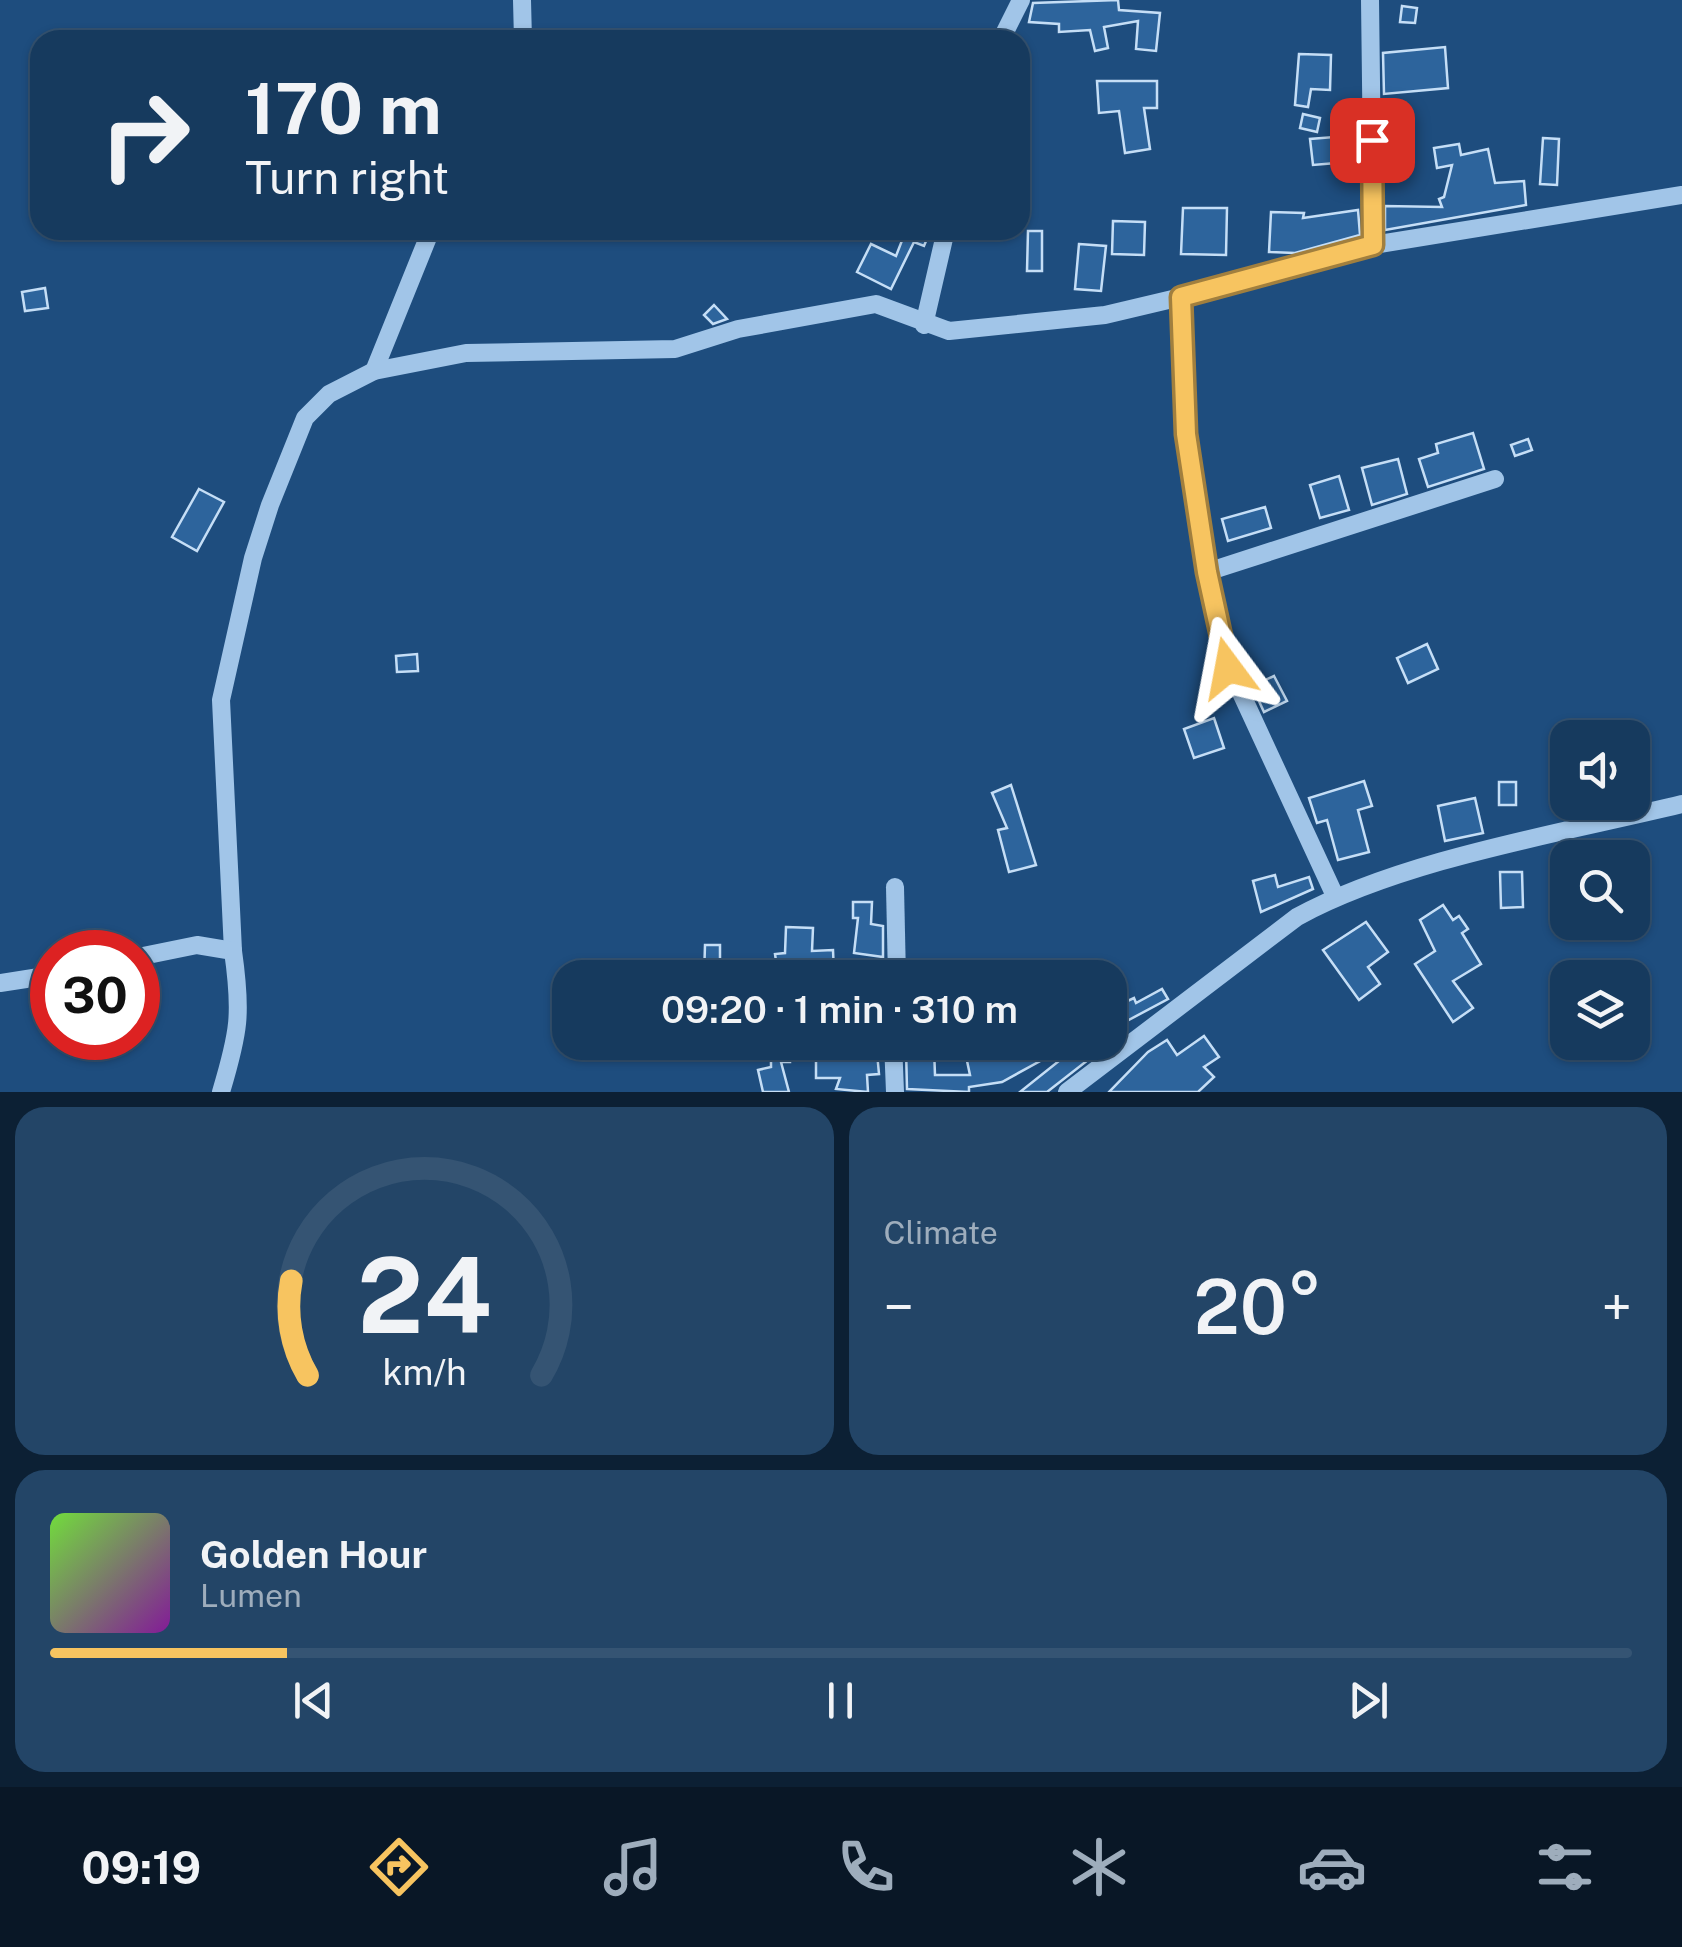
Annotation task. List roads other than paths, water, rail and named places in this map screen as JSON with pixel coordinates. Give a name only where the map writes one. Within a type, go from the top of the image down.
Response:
[{"type":"street","points":[[522,0],[523,30]]},
{"type":"street","points":[[1006,30],[1021,0]]},
{"type":"street","points":[[1370,0],[1373,245]]},
{"type":"street","points":[[221,1092],[235,1057],[240,1014],[233,951],[221,700],[252,558],[305,418],[329,394],[374,370],[466,353],[675,348],[738,329],[876,304],[924,325],[949,331],[1105,315],[1373,245],[1682,195]]},
{"type":"street","points":[[374,370],[428,240]]},
{"type":"street","points":[[924,325],[944,240]]},
{"type":"street","points":[[1181,297],[1186,434],[1207,572],[1228,668],[1335,896]]},
{"type":"street","points":[[1207,572],[1494,479]]},
{"type":"street","points":[[1067,1092],[1297,916],[1335,896],[1682,804]]},
{"type":"street","points":[[896,887],[897,960]]},
{"type":"street","points":[[160,953],[197,945],[233,951]]},
{"type":"street","points":[[0,984],[30,979]]},
{"type":"street","points":[[894,1060],[895,1092]]}]
